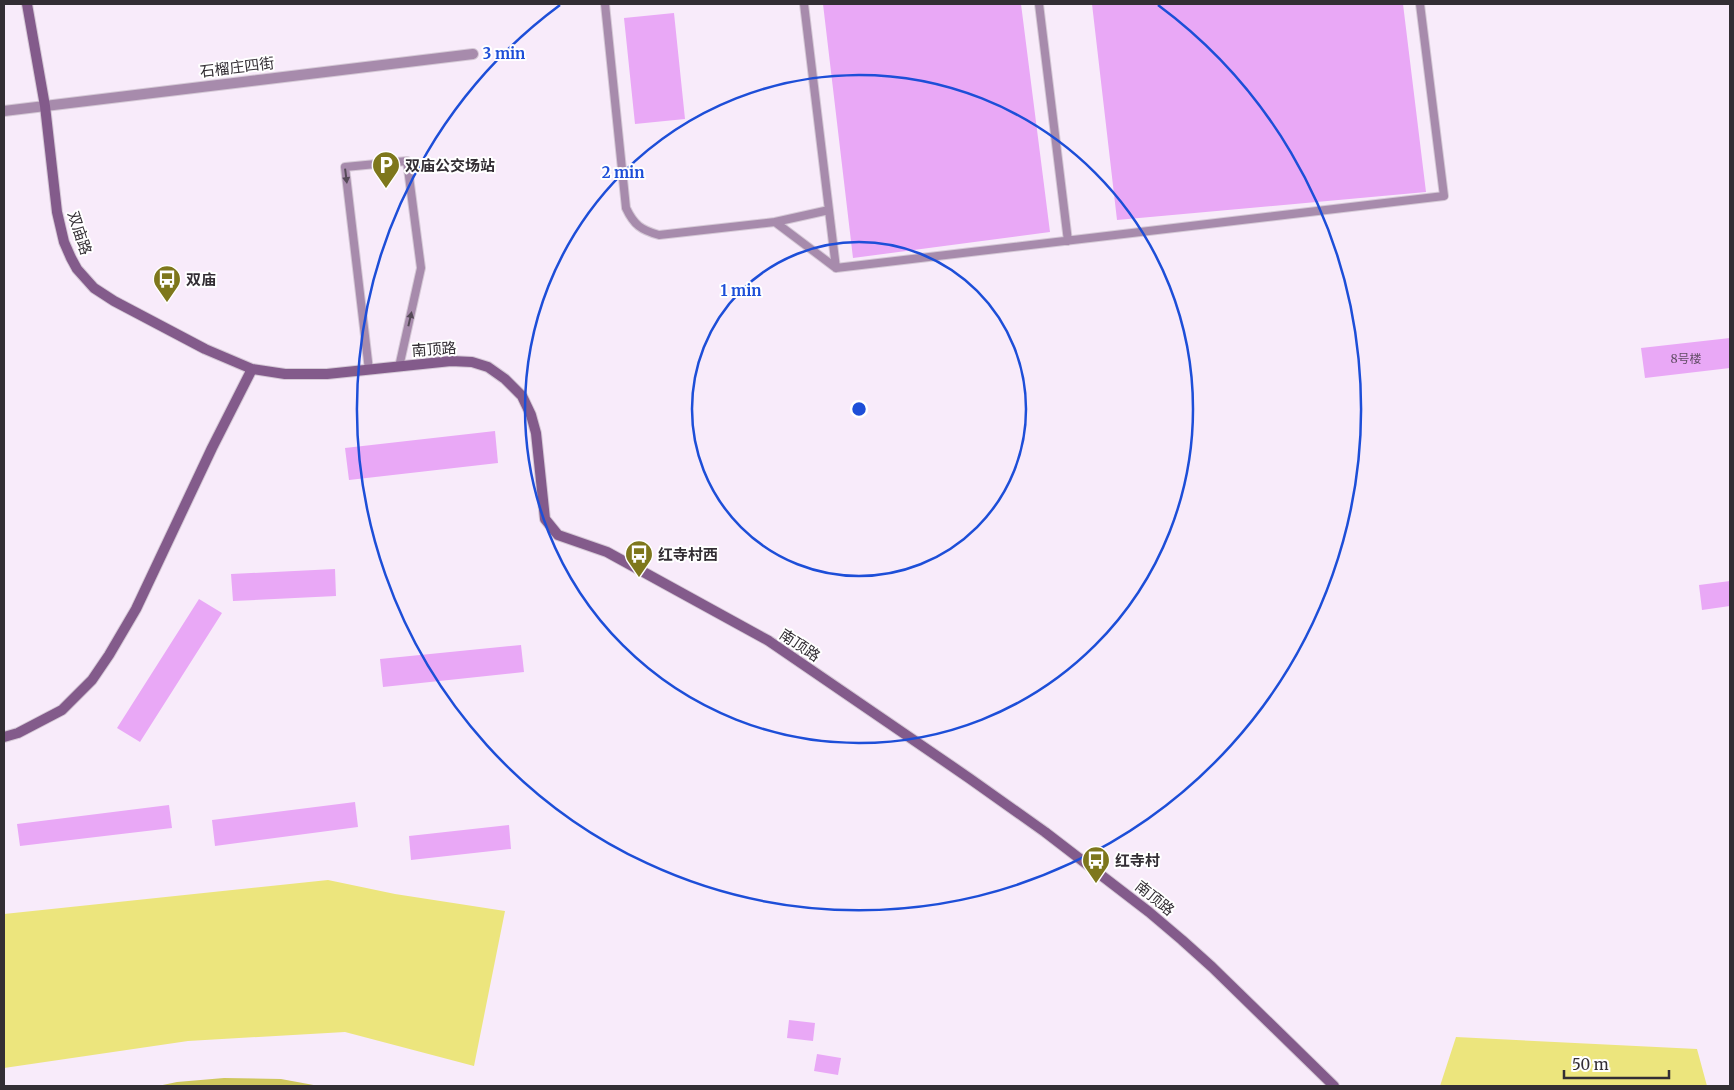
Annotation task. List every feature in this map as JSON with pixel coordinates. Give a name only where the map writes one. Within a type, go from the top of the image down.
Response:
[{"type":"street","name":"双庙路","points":[[27,4],[45,106],[57,212],[64,242],[77,269],[94,288],[114,301],[204,349],[252,369]]},
{"type":"street","name":"石榴庄四街","points":[[4,111],[473,54]]},
{"type":"street","name":"南顶路","points":[[252,369],[286,374],[312,374],[451,361],[472,362],[488,367],[505,379],[522,396],[531,415],[536,432],[545,519],[558,535],[607,552],[769,642],[1015,810],[1127,895],[1182,940],[1334,1086]]},
{"type":"street","points":[[4,737],[18,733],[62,710],[92,680],[109,655],[136,609],[212,448],[252,369]]},
{"type":"lane","points":[[605,4],[626,208],[632,221],[645,231],[659,236],[776,222],[829,210]]},
{"type":"lane","points":[[804,4],[836,268]]},
{"type":"lane","points":[[1038,4],[1068,241]]},
{"type":"lane","points":[[776,222],[836,268],[1444,196],[1420,4]]},
{"type":"lane","points":[[370,370],[345,167],[407,161],[421,268],[399,367]]},
{"type":"shaded area","points":[[328,880],[395,894],[505,911],[474,1066],[345,1032],[188,1041],[4,1068],[4,914]]},
{"type":"shaded area","points":[[1456,1037],[1697,1049],[1707,1086],[1440,1086]]},
{"type":"shaded area","points":[[224,1078],[281,1079],[319,1086],[158,1086],[177,1082]]},
{"type":"building","points":[[823,4],[1021,4],[1050,232],[853,258]]},
{"type":"building","points":[[1092,4],[1403,4],[1426,192],[1117,220]]},
{"type":"building","points":[[674,13],[685,119],[635,124],[624,18]]},
{"type":"building","points":[[1730,338],[1730,368],[1645,378],[1641,348]]},
{"type":"building","points":[[495,431],[498,463],[349,480],[345,448]]},
{"type":"building","points":[[335,569],[336,596],[233,601],[231,574]]},
{"type":"building","points":[[1730,581],[1730,606],[1702,610],[1699,585]]},
{"type":"building","points":[[199,599],[222,613],[140,742],[117,728]]},
{"type":"building","points":[[521,645],[524,672],[383,687],[380,659]]},
{"type":"building","points":[[355,802],[358,827],[215,846],[212,820]]},
{"type":"building","points":[[169,805],[172,828],[20,846],[17,824]]},
{"type":"building","points":[[509,825],[511,849],[411,860],[409,836]]},
{"type":"building","points":[[789,1020],[815,1023],[813,1041],[787,1038]]},
{"type":"building","points":[[817,1054],[841,1058],[838,1075],[814,1071]]},
{"type":"place","name":"双庙公交场站","points":[[386,189]]},
{"type":"place","name":"双庙","points":[[167,303]]},
{"type":"place","name":"红寺村西","points":[[639,578]]},
{"type":"place","name":"红寺村","points":[[1096,884]]}]
